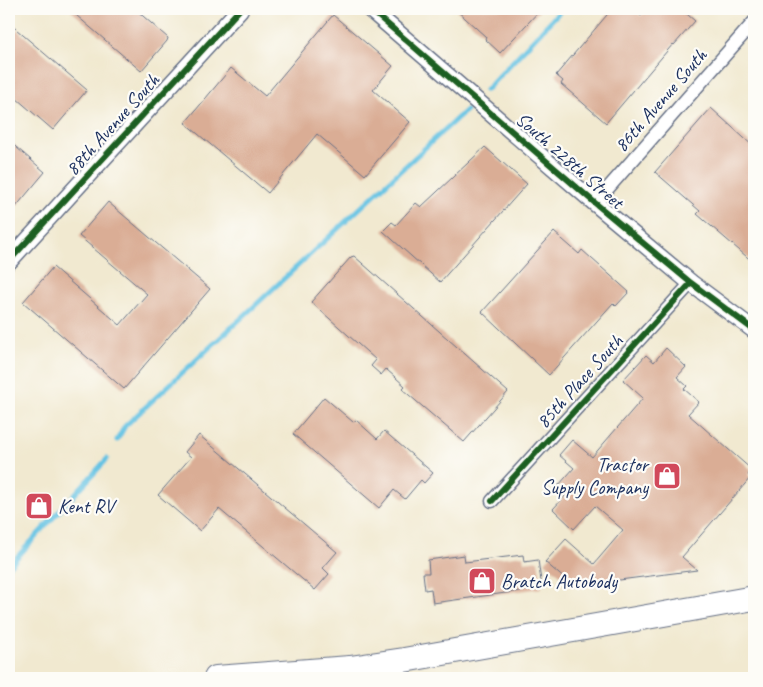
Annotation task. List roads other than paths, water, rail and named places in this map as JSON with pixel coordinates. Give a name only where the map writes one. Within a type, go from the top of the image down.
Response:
[{"type":"highway","points":[[216,678],[350,668],[386,663],[754,598]]},
{"type":"street","name":"88th Avenue South","points":[[9,261],[240,9]]},
{"type":"street","name":"South 228th Street","points":[[370,9],[690,283],[754,330]]},
{"type":"street","name":"86th Avenue South","points":[[595,203],[754,22]]},
{"type":"street","name":"85th Place South","points":[[492,501],[690,283]]},
{"type":"waterway","points":[[486,90],[562,9]]},
{"type":"waterway","points":[[117,440],[125,426],[466,110]]},
{"type":"waterway","points":[[9,566],[107,459]]},
{"type":"place","name":"Tractor Supply Company","points":[[667,476]]},
{"type":"place","name":"Kent RV","points":[[39,506]]},
{"type":"place","name":"Bratch Autobody","points":[[482,581]]}]
